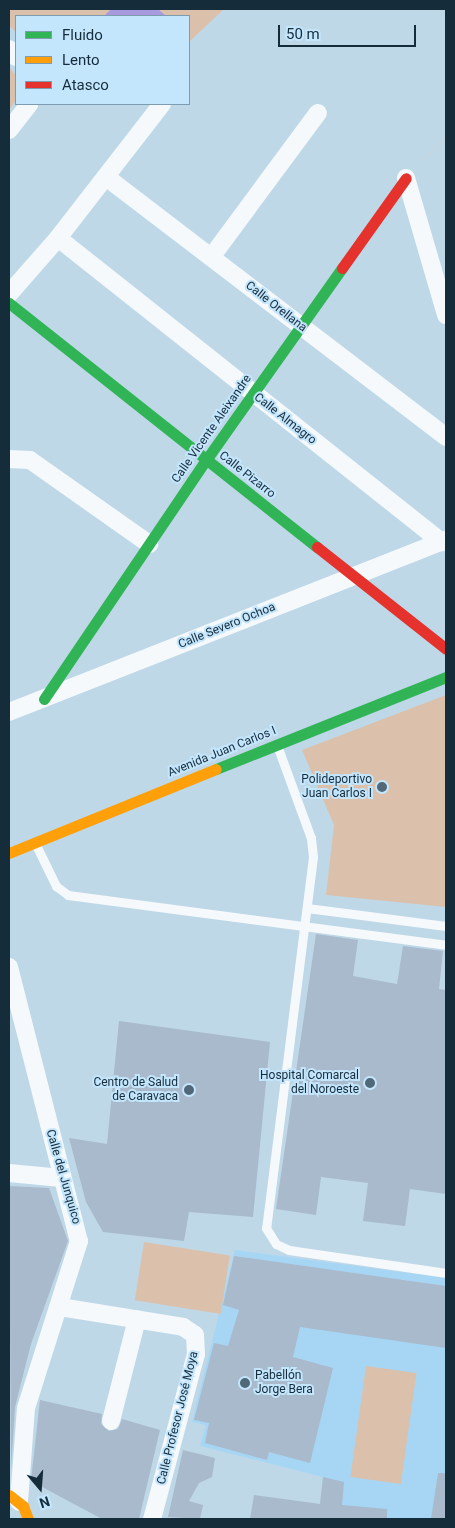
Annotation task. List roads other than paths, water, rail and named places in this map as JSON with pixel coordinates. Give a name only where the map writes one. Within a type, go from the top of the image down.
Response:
[{"type":"street","points":[[9,130],[28,105]]},
{"type":"street","points":[[9,294],[58,238],[161,105]]},
{"type":"street","points":[[212,256],[318,113]]},
{"type":"street","name":"Calle Orellana","points":[[106,177],[212,256],[300,326],[446,437]]},
{"type":"street","points":[[406,178],[446,315]]},
{"type":"street","name":"Calle Vicente Aleixandre","points":[[44,699],[206,460],[406,178]]},
{"type":"street","name":"Calle Almagro","points":[[58,238],[253,394],[444,541]]},
{"type":"street","name":"Calle Pizarro","points":[[9,303],[446,649]]},
{"type":"street","points":[[9,459],[30,460],[149,544]]},
{"type":"street","name":"Calle Severo Ochoa","points":[[9,712],[444,541]]},
{"type":"street","name":"Avenida Juan Carlos I","points":[[9,853],[446,678]]},
{"type":"street","name":"Calle del Junquico","points":[[9,967],[79,1241],[60,1307],[26,1408],[22,1510]]},
{"type":"street","points":[[9,1173],[62,1178]]},
{"type":"street","name":"Calle Profesor José Moya","points":[[60,1307],[137,1319],[190,1330],[197,1342],[152,1519]]},
{"type":"street","points":[[111,1421],[137,1319]]},
{"type":"lane","points":[[277,745],[313,847],[305,927],[266,1214],[269,1236],[289,1250],[446,1273]]},
{"type":"lane","points":[[35,842],[46,870],[56,886],[68,895],[446,945]]},
{"type":"lane","points":[[307,908],[446,926]]},
{"type":"place","name":"Polideportivo Juan Carlos I","points":[[382,787]]},
{"type":"place","name":"Hospital Comarcal del Noroeste","points":[[370,1083]]},
{"type":"place","name":"Centro de Salud de Caravaca","points":[[189,1090]]},
{"type":"place","name":"Pabellón Jorge Bera","points":[[245,1383]]}]
